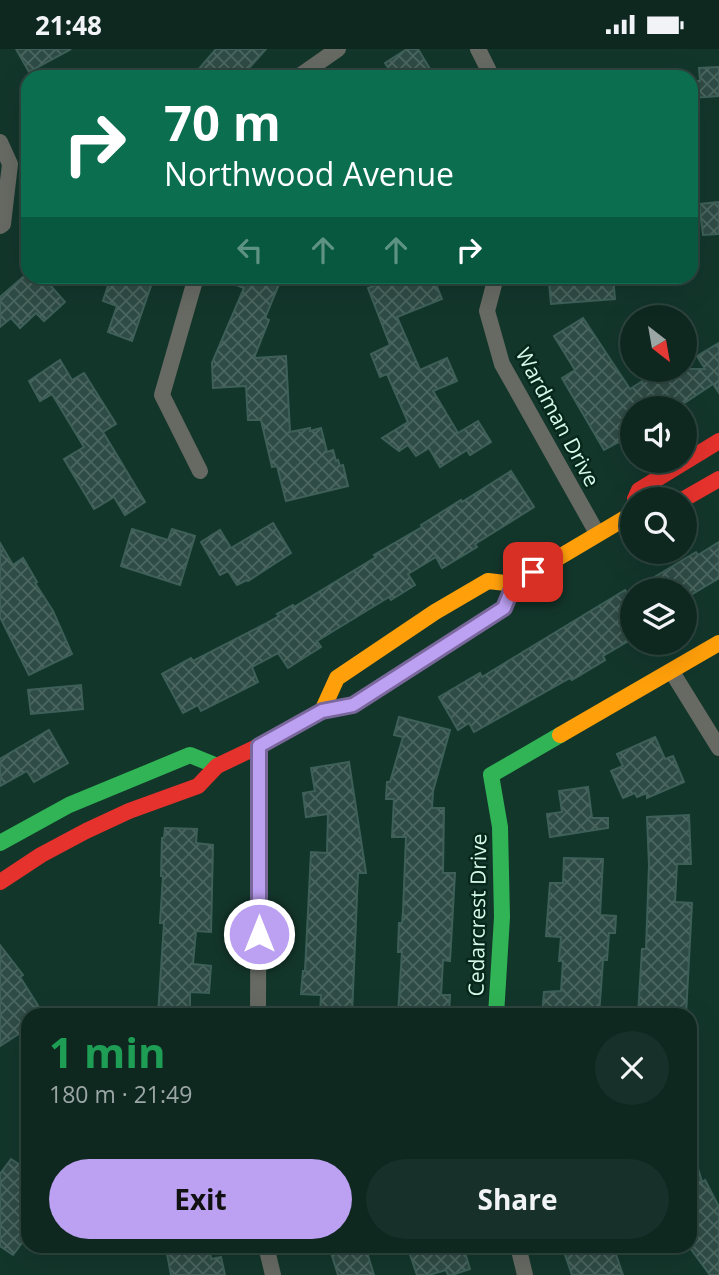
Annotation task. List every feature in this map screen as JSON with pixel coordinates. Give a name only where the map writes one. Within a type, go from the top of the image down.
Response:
[{"type":"street","points":[[308,70],[338,49]]},
{"type":"street","points":[[478,49],[488,70]]},
{"type":"street","points":[[0,142],[10,164],[3,224],[0,226]]},
{"type":"street","points":[[194,284],[162,395],[200,471]]},
{"type":"street","name":"Wardman Drive","points":[[494,284],[487,311],[502,364],[597,533]]},
{"type":"street","points":[[644,487],[719,441]]},
{"type":"street","points":[[697,492],[719,479]]},
{"type":"street","points":[[0,882],[41,855],[86,831],[129,811],[198,786],[217,766],[322,711],[353,705],[504,608],[514,584],[620,517]]},
{"type":"street","points":[[322,711],[337,678],[384,646],[488,581],[514,584]]},
{"type":"street","points":[[719,643],[672,671],[719,748]]},
{"type":"street","name":"Cedarcrest Drive","points":[[496,1008],[502,917],[500,827],[491,775],[672,671]]},
{"type":"street","points":[[258,1008],[259,746]]},
{"type":"street","points":[[0,843],[88,795],[190,755],[217,766]]},
{"type":"street","points":[[268,1253],[273,1275]]},
{"type":"street","points":[[520,1253],[525,1275]]},
{"type":"building","points":[[16,49],[71,49],[33,70],[28,70]]},
{"type":"building","points":[[216,49],[266,49],[247,70],[198,70]]},
{"type":"building","points":[[407,49],[418,49],[430,69],[390,70],[385,63]]},
{"type":"building","points":[[719,67],[719,96],[698,98],[699,68]]},
{"type":"building","points":[[719,202],[719,234],[703,235],[699,204]]},
{"type":"building","points":[[21,279],[21,284],[49,284],[65,302],[44,321],[36,313],[20,328],[11,318],[0,327],[0,297]]},
{"type":"building","points":[[109,284],[152,284],[132,341],[108,332],[117,306],[103,301]]},
{"type":"building","points":[[234,284],[279,284],[265,318],[269,320],[254,358],[286,356],[290,432],[321,428],[327,452],[333,450],[336,461],[338,460],[340,466],[343,465],[348,486],[286,501],[277,466],[272,467],[261,420],[248,420],[246,386],[213,388],[212,363],[244,288]]},
{"type":"building","points":[[379,284],[436,284],[442,299],[397,317],[420,370],[447,358],[457,381],[433,391],[458,433],[478,421],[491,442],[470,455],[467,450],[440,467],[429,448],[416,456],[408,445],[399,451],[382,438],[408,422],[387,374],[380,377],[371,354],[390,345],[368,288]]},
{"type":"building","points":[[549,284],[614,284],[615,299],[551,304]]},
{"type":"building","points":[[583,318],[620,374],[620,382],[625,382],[630,389],[641,382],[697,382],[697,369],[705,369],[697,356],[719,343],[719,393],[713,384],[695,396],[620,396],[620,441],[604,450],[562,378],[575,370],[554,336]]},
{"type":"building","points":[[60,360],[72,380],[84,373],[116,424],[103,432],[145,502],[125,515],[114,497],[94,509],[64,459],[84,447],[52,394],[40,401],[29,381]]},
{"type":"building","points":[[511,471],[534,507],[442,568],[436,557],[408,574],[415,585],[391,600],[389,597],[317,641],[321,647],[288,668],[278,653],[252,667],[258,682],[201,711],[198,705],[183,713],[162,674],[191,658],[193,661],[279,616],[277,614],[293,605],[294,607],[376,557],[374,555]]},
{"type":"building","points":[[273,523],[291,553],[248,581],[237,585],[228,571],[220,575],[201,542],[220,530],[231,548]]},
{"type":"building","points":[[132,529],[168,540],[172,529],[195,536],[180,585],[121,566]]},
{"type":"building","points":[[719,542],[719,578],[697,591],[697,578],[653,578],[676,564],[697,564],[698,555]]},
{"type":"building","points":[[0,543],[13,565],[23,558],[53,611],[72,654],[29,675],[0,617]]},
{"type":"building","points":[[620,593],[620,646],[603,656],[605,660],[474,732],[469,723],[458,730],[439,697],[480,673],[482,677]]},
{"type":"building","points":[[81,685],[83,709],[31,714],[28,690]]},
{"type":"building","points":[[399,717],[450,730],[433,791],[432,808],[444,808],[443,873],[455,873],[450,961],[443,960],[441,995],[450,995],[449,1008],[398,1008],[402,952],[398,952],[399,923],[402,923],[403,911],[406,837],[392,837],[394,799],[386,799],[387,782],[390,782],[403,737],[394,735]]},
{"type":"building","points":[[49,730],[68,763],[34,782],[27,771],[0,786],[0,759]]},
{"type":"building","points":[[655,737],[665,759],[673,756],[684,782],[647,798],[647,793],[637,797],[635,793],[623,798],[611,771],[623,766],[617,754]]},
{"type":"building","points":[[349,762],[366,873],[358,873],[352,1008],[320,1008],[321,995],[301,994],[305,971],[311,852],[327,853],[328,814],[306,817],[303,793],[315,791],[311,768]]},
{"type":"building","points":[[588,787],[592,818],[608,818],[608,828],[550,837],[547,814],[562,812],[559,791]]},
{"type":"building","points":[[689,815],[691,864],[677,864],[675,902],[692,903],[686,1008],[638,1008],[642,949],[646,949],[649,865],[647,817]]},
{"type":"building","points":[[165,828],[197,829],[196,843],[213,845],[211,932],[196,931],[193,964],[211,966],[209,993],[190,992],[190,1008],[158,1008],[164,923],[160,923]]},
{"type":"building","points":[[564,858],[603,859],[600,915],[616,916],[615,933],[609,933],[607,960],[603,960],[600,1008],[543,1008],[544,992],[561,991],[561,937],[546,936],[550,883],[563,883]]},
{"type":"building","points":[[0,945],[23,975],[20,977],[40,1008],[21,1008],[21,1032],[0,1046]]},
{"type":"building","points":[[11,1159],[21,1165],[21,1244],[13,1255],[0,1246],[0,1174]]},
{"type":"building","points":[[697,1165],[702,1182],[705,1180],[719,1207],[719,1275],[710,1275],[694,1253],[697,1253]]},
{"type":"building","points":[[167,1253],[210,1253],[211,1259],[221,1257],[225,1275],[171,1275]]},
{"type":"building","points":[[331,1253],[367,1253],[374,1275],[338,1275]]},
{"type":"building","points":[[409,1253],[465,1253],[470,1269],[452,1275],[448,1275],[446,1270],[417,1275]]},
{"type":"building","points":[[564,1253],[615,1253],[623,1275],[572,1275]]},
{"type":"traffic: fast","points":[[496,1008],[502,917],[500,827],[491,775],[560,735]]},
{"type":"traffic: fast","points":[[0,843],[69,805],[190,755],[217,766]]},
{"type":"traffic: slow","points":[[322,711],[337,678],[435,612],[488,581],[514,584],[620,521]]},
{"type":"traffic: slow","points":[[560,735],[719,643]]},
{"type":"traffic: jam","points":[[644,487],[719,441]]},
{"type":"traffic: jam","points":[[697,492],[719,479]]},
{"type":"traffic: jam","points":[[0,882],[41,855],[86,831],[129,811],[198,786],[217,766],[322,711],[353,705],[504,608],[514,584]]},
{"type":"route","points":[[259,934],[259,746],[322,711],[353,705],[504,608],[514,584],[533,572]]}]
